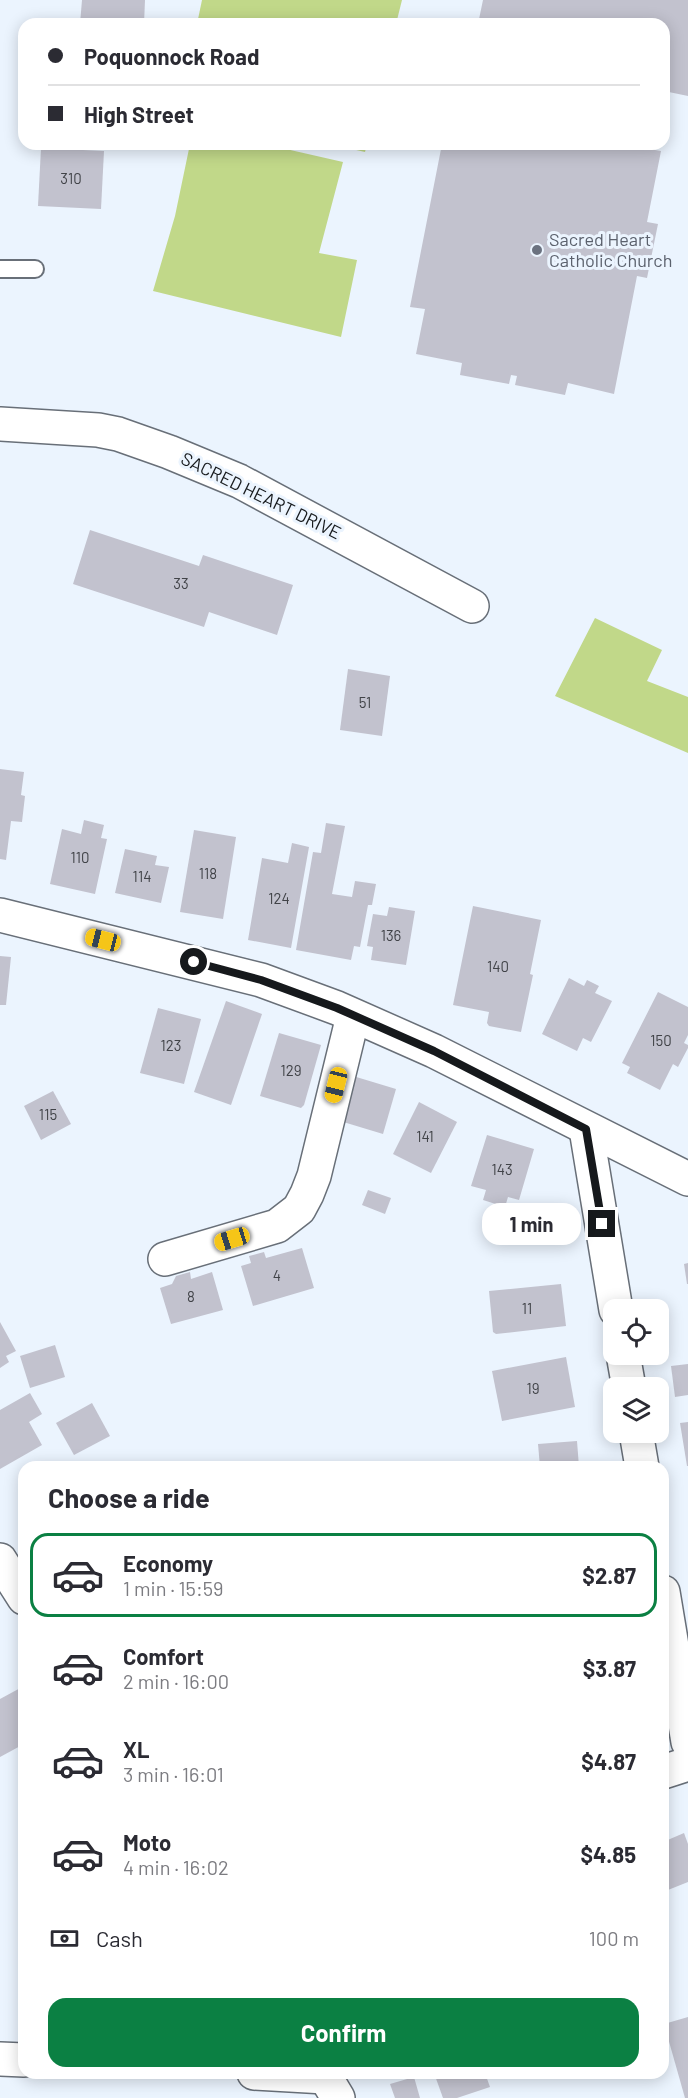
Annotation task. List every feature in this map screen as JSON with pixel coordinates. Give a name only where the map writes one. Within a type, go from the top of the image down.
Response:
[{"type":"street","name":"SACRED HEART DRIVE","points":[[0,424],[98,430],[118,434],[169,452],[239,482],[307,516],[472,606]]},
{"type":"street","points":[[0,915],[261,980],[337,1008],[434,1051],[688,1179]]},
{"type":"street","points":[[165,1259],[277,1226],[299,1209],[314,1176],[353,1016]]},
{"type":"street","points":[[586,1129],[614,1299]]},
{"type":"street","points":[[638,1443],[641,1461]]},
{"type":"street","points":[[0,1560],[18,1588]]},
{"type":"street","points":[[669,1628],[688,1742]]},
{"type":"street","points":[[669,1770],[688,1764]]},
{"type":"street","points":[[0,2059],[18,2060]]},
{"type":"street","points":[[299,2079],[329,2083]]},
{"type":"lane","points":[[0,269],[35,269]]},
{"type":"green space","points":[[202,0],[402,0],[398,18],[198,18]]},
{"type":"green space","points":[[189,150],[290,150],[343,162],[319,253],[357,260],[341,337],[153,291],[175,216]]},
{"type":"green space","points":[[595,618],[662,650],[647,681],[688,697],[688,753],[555,696]]},
{"type":"building","points":[[82,0],[145,0],[144,18],[80,18]]},
{"type":"building","points":[[483,0],[688,0],[688,96],[670,92],[670,18],[479,18]]},
{"type":"building","points":[[41,150],[104,151],[101,209],[38,206]]},
{"type":"building","name":"Sacred Heart Catholic Church","points":[[441,150],[661,151],[647,222],[658,224],[647,278],[637,276],[614,394],[568,383],[565,395],[515,385],[517,376],[511,375],[509,384],[460,375],[462,363],[416,354],[425,309],[410,307]]},
{"type":"building","points":[[90,530],[199,566],[203,555],[293,585],[277,635],[209,612],[204,627],[73,584]]},
{"type":"building","points":[[348,669],[390,676],[382,736],[340,730]]},
{"type":"building","points":[[0,769],[24,772],[21,795],[25,796],[22,822],[11,821],[6,860],[0,859]]},
{"type":"building","points":[[84,820],[104,825],[101,838],[107,839],[95,894],[50,884],[62,829],[81,834]]},
{"type":"building","points":[[326,823],[345,826],[332,894],[352,897],[355,881],[376,884],[372,905],[368,905],[360,947],[354,946],[351,960],[296,950],[313,852],[321,853]]},
{"type":"building","points":[[194,830],[236,837],[223,919],[180,912]]},
{"type":"building","points":[[292,843],[309,847],[291,948],[248,940],[262,858],[288,863]]},
{"type":"building","points":[[125,849],[157,856],[155,865],[169,867],[161,903],[115,893]]},
{"type":"building","points":[[473,906],[541,920],[521,1032],[489,1026],[487,1023],[489,1012],[453,1005]]},
{"type":"building","points":[[389,907],[415,911],[406,965],[371,960],[373,947],[367,946],[373,914],[387,916]]},
{"type":"building","points":[[0,956],[11,957],[6,1005],[0,1005]]},
{"type":"building","points":[[569,978],[584,986],[587,980],[599,986],[595,993],[612,1001],[591,1042],[583,1038],[577,1051],[542,1034]]},
{"type":"building","points":[[658,992],[688,1007],[688,1035],[684,1043],[688,1045],[688,1048],[678,1067],[673,1064],[660,1090],[627,1073],[630,1067],[622,1063]]},
{"type":"building","points":[[226,1001],[262,1014],[231,1105],[194,1092]]},
{"type":"building","points":[[158,1008],[201,1019],[184,1084],[140,1073]]},
{"type":"building","points":[[279,1033],[321,1045],[304,1105],[301,1108],[260,1096]]},
{"type":"building","points":[[353,1076],[396,1089],[383,1134],[340,1121]]},
{"type":"building","points":[[53,1091],[71,1124],[41,1140],[24,1106]]},
{"type":"building","points":[[419,1102],[457,1122],[431,1173],[393,1154]]},
{"type":"building","points":[[487,1135],[534,1149],[519,1200],[508,1197],[505,1207],[483,1200],[486,1190],[471,1186]]},
{"type":"building","points":[[368,1190],[391,1198],[385,1214],[362,1205]]},
{"type":"building","points":[[302,1248],[314,1288],[253,1306],[241,1266],[251,1263],[249,1256],[264,1252],[266,1258]]},
{"type":"building","points":[[688,1263],[688,1284],[687,1284],[684,1264]]},
{"type":"building","points":[[190,1272],[191,1279],[212,1272],[223,1310],[171,1324],[160,1288],[172,1284],[176,1276]]},
{"type":"building","points":[[561,1284],[566,1326],[496,1334],[493,1332],[489,1291]]},
{"type":"building","points":[[0,1322],[16,1351],[6,1356],[9,1362],[0,1368]]},
{"type":"building","points":[[55,1345],[65,1377],[30,1388],[20,1356]]},
{"type":"building","points":[[566,1357],[575,1407],[502,1421],[492,1371]]},
{"type":"building","points":[[688,1364],[688,1395],[675,1397],[671,1366]]},
{"type":"building","points":[[30,1393],[42,1414],[29,1422],[42,1445],[0,1469],[0,1410]]},
{"type":"building","points":[[92,1403],[110,1436],[74,1455],[56,1423]]},
{"type":"building","points":[[688,1422],[688,1466],[687,1466],[680,1423]]},
{"type":"building","points":[[577,1441],[579,1461],[539,1461],[538,1444]]},
{"type":"building","points":[[18,1689],[18,1747],[0,1757],[0,1699]]},
{"type":"building","points":[[684,1833],[688,1844],[688,1882],[669,1890],[669,1839]]},
{"type":"building","points":[[688,2017],[688,2098],[685,2098],[669,2042],[669,2023]]},
{"type":"building","points":[[415,2079],[420,2098],[395,2098],[390,2084]]},
{"type":"building","points":[[436,2079],[487,2079],[490,2087],[457,2098],[443,2098]]},
{"type":"place","name":"Sacred Heart Catholic Church","points":[[537,250]]},
{"type":"route","points":[[194,962],[261,980],[337,1008],[434,1051],[586,1129],[602,1224]]}]
